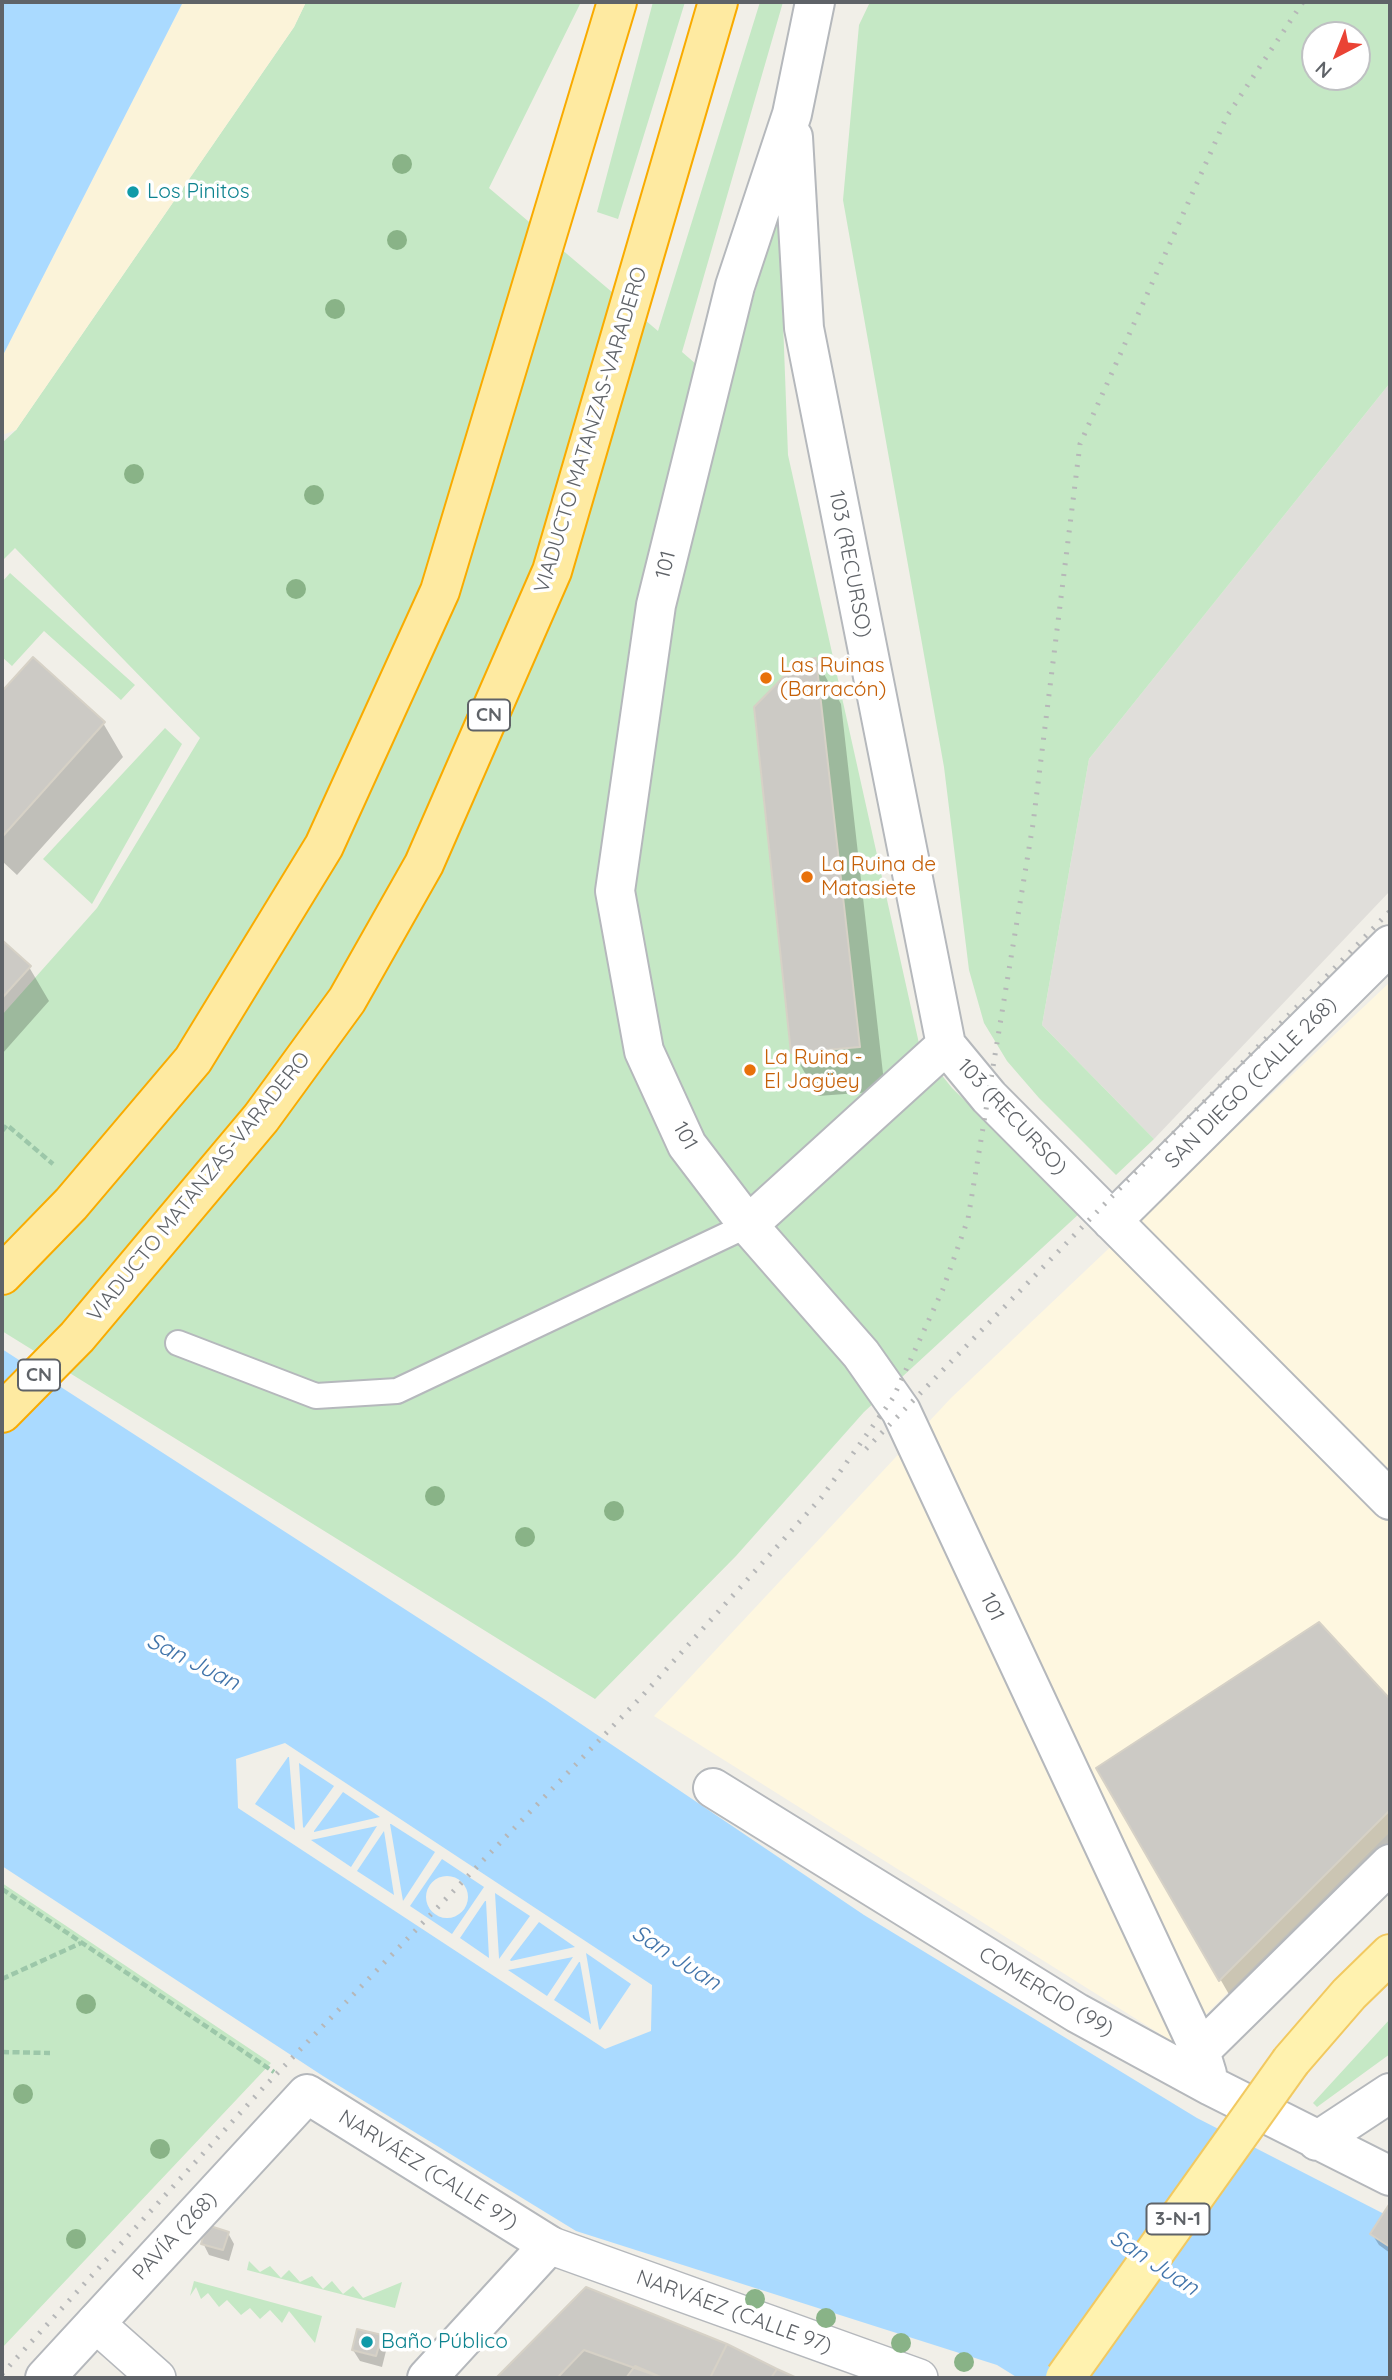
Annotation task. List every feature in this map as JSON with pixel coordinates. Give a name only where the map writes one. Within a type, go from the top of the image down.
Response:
[{"type":"highway","points":[[2,1275],[71,1204],[193,1060],[324,846],[440,591],[617,2]]},
{"type":"highway","name":"VIADUCTO MATANZAS-VARADERO","points":[[2,1413],[77,1337],[261,1118],[347,1000],[424,864],[552,571],[718,2]]},
{"type":"main road","name":"3-N-1","points":[[1065,2378],[1292,2061],[1349,1994],[1390,1954]]},
{"type":"street","points":[[792,114],[816,2]]},
{"type":"street","name":"103 (RECURSO)","points":[[792,114],[804,328],[946,1045],[989,1097],[1390,1500]]},
{"type":"street","name":"101","points":[[792,114],[735,286],[656,605],[615,891],[644,1051],[687,1145],[748,1225],[861,1354],[901,1411],[1199,2051],[1211,2086]]},
{"type":"street","name":"SAN DIEGO (CALLE 268)","points":[[1111,1221],[1390,945]]},
{"type":"street","points":[[748,1225],[946,1045]]},
{"type":"street","name":"COMERCIO (99)","points":[[713,1787],[1077,2013],[1211,2086],[1390,2176]]},
{"type":"street","points":[[1199,2051],[1390,1864]]},
{"type":"street","points":[[1317,2141],[1390,2093]]},
{"type":"street","name":"NARVÁEZ (CALLE 97)","points":[[307,2094],[549,2245],[919,2378]]},
{"type":"street","name":"PAVÍA (268)","points":[[45,2378],[307,2094]]},
{"type":"street","points":[[427,2378],[549,2245]]},
{"type":"street","points":[[96,2323],[157,2378]]},
{"type":"lane","points":[[178,1343],[316,1396],[397,1391],[748,1225]]},
{"type":"path","points":[[2,1131],[7,1125],[62,1171]]},
{"type":"path","points":[[2,1889],[307,2094]]},
{"type":"path","points":[[2,1979],[82,1943]]},
{"type":"path","points":[[2,2052],[50,2053]]},
{"type":"shaded area","points":[[1390,383],[1390,891],[1154,1139],[1042,1025],[1089,759]]},
{"type":"shaded area","points":[[1390,982],[1390,1832],[1176,2044],[654,1716],[951,1398]]},
{"type":"green space","points":[[306,2],[581,2],[489,188],[658,331],[760,2],[783,2],[682,352],[725,389],[779,214],[788,455],[920,1048],[952,1088],[1080,1213],[864,1412],[736,1556],[595,1699],[2,1331],[2,1015],[97,908],[200,738],[15,548],[2,561],[2,443],[16,430],[294,27]]},
{"type":"green space","points":[[653,2],[685,2],[618,219],[597,212]]},
{"type":"green space","points":[[870,2],[1390,2],[1390,383],[1089,759],[1042,1025],[1154,1139],[1116,1175],[1039,1098],[1007,1061],[984,1023],[969,970],[944,767],[843,200],[859,25]]},
{"type":"green space","points":[[10,573],[135,685],[121,700],[44,631],[12,666],[2,657],[2,582]]},
{"type":"green space","points":[[165,728],[182,744],[92,904],[43,859]]},
{"type":"green space","points":[[2,1883],[271,2063],[2,2348]]},
{"type":"green space","points":[[1390,2019],[1390,2054],[1317,2107],[1313,2103]]},
{"type":"green space","points":[[249,2261],[260,2272],[270,2266],[281,2278],[289,2270],[300,2282],[312,2276],[323,2289],[332,2281],[343,2294],[353,2286],[363,2298],[402,2282],[395,2308],[247,2270]]},
{"type":"green space","points":[[194,2281],[322,2316],[315,2343],[289,2311],[282,2323],[270,2310],[260,2319],[250,2308],[241,2315],[227,2300],[219,2307],[208,2293],[201,2299],[196,2287],[190,2296]]},
{"type":"sand","name":"Los Pinitos","points":[[183,2],[306,2],[294,27],[16,430],[2,435],[2,357]]},
{"type":"water","points":[[2,2],[183,2],[2,357]]},
{"type":"water","name":"San Juan","points":[[2,1349],[547,1701],[864,1915],[1197,2118],[1390,2217],[1390,2378],[1018,2378],[997,2365],[576,2231],[323,2076],[2,1866]]},
{"type":"pier","points":[[285,1743],[652,1985],[651,2031],[605,2049],[238,1808],[236,1759]],"holes":[[[288,1757],[289,1757],[295,1830],[255,1804]],[[299,1763],[334,1786],[304,1828]],[[343,1792],[380,1817],[314,1832]],[[390,1824],[435,1852],[403,1901]],[[377,1826],[351,1867],[311,1840]],[[384,1831],[394,1895],[357,1871]],[[442,1859],[484,1887],[452,1934],[410,1906]],[[495,1893],[530,1916],[499,1959]],[[486,1901],[489,1958],[460,1938]],[[539,1922],[575,1947],[511,1961],[510,1960]],[[586,1953],[631,1984],[600,2030]],[[573,1957],[547,1996],[508,1970]],[[580,1962],[591,2024],[554,2000]]]},
{"type":"pier","points":[[447,1876],[462,1882],[468,1897],[462,1912],[447,1918],[432,1912],[426,1897],[432,1882]]},
{"type":"building","points":[[33,657],[105,722],[2,837],[2,687],[4,689]]},
{"type":"building","name":"La Ruina de Matasiete","points":[[816,658],[860,1047],[791,1053],[754,707],[799,661]]},
{"type":"building","points":[[2,940],[31,966],[2,998]]},
{"type":"building","points":[[1319,1622],[1390,1699],[1390,1810],[1219,1981],[1096,1768]]},
{"type":"building","points":[[1390,2203],[1390,2247],[1370,2234]]},
{"type":"building","points":[[207,2225],[229,2232],[223,2250],[201,2244]]},
{"type":"building","points":[[586,2287],[727,2344],[710,2378],[663,2378],[584,2350],[557,2378],[496,2378]]},
{"type":"building","name":"Baño Público","points":[[357,2329],[382,2335],[376,2356],[352,2350]]},
{"type":"building","points":[[727,2344],[777,2369],[771,2378],[710,2378]]},
{"type":"building","points":[[635,2366],[663,2378],[626,2378]]},
{"type":"building","points":[[777,2369],[797,2378],[771,2378]]},
{"type":"railway","points":[[2,2374],[263,2088],[643,1695],[821,1498],[893,1398],[943,1289],[968,1219],[1033,824],[1080,444],[1227,116],[1303,2]]},
{"type":"railway","points":[[866,1449],[1390,911]]},
{"type":"place","name":"Los Pinitos","points":[[133,192]]},
{"type":"place","name":"Las Ruinas (Barracón)","points":[[766,678]]},
{"type":"place","name":"La Ruina de Matasiete","points":[[807,877]]},
{"type":"place","name":"La Ruina - El Jagüey","points":[[750,1070]]},
{"type":"place","name":"Baño Público","points":[[367,2342]]}]
